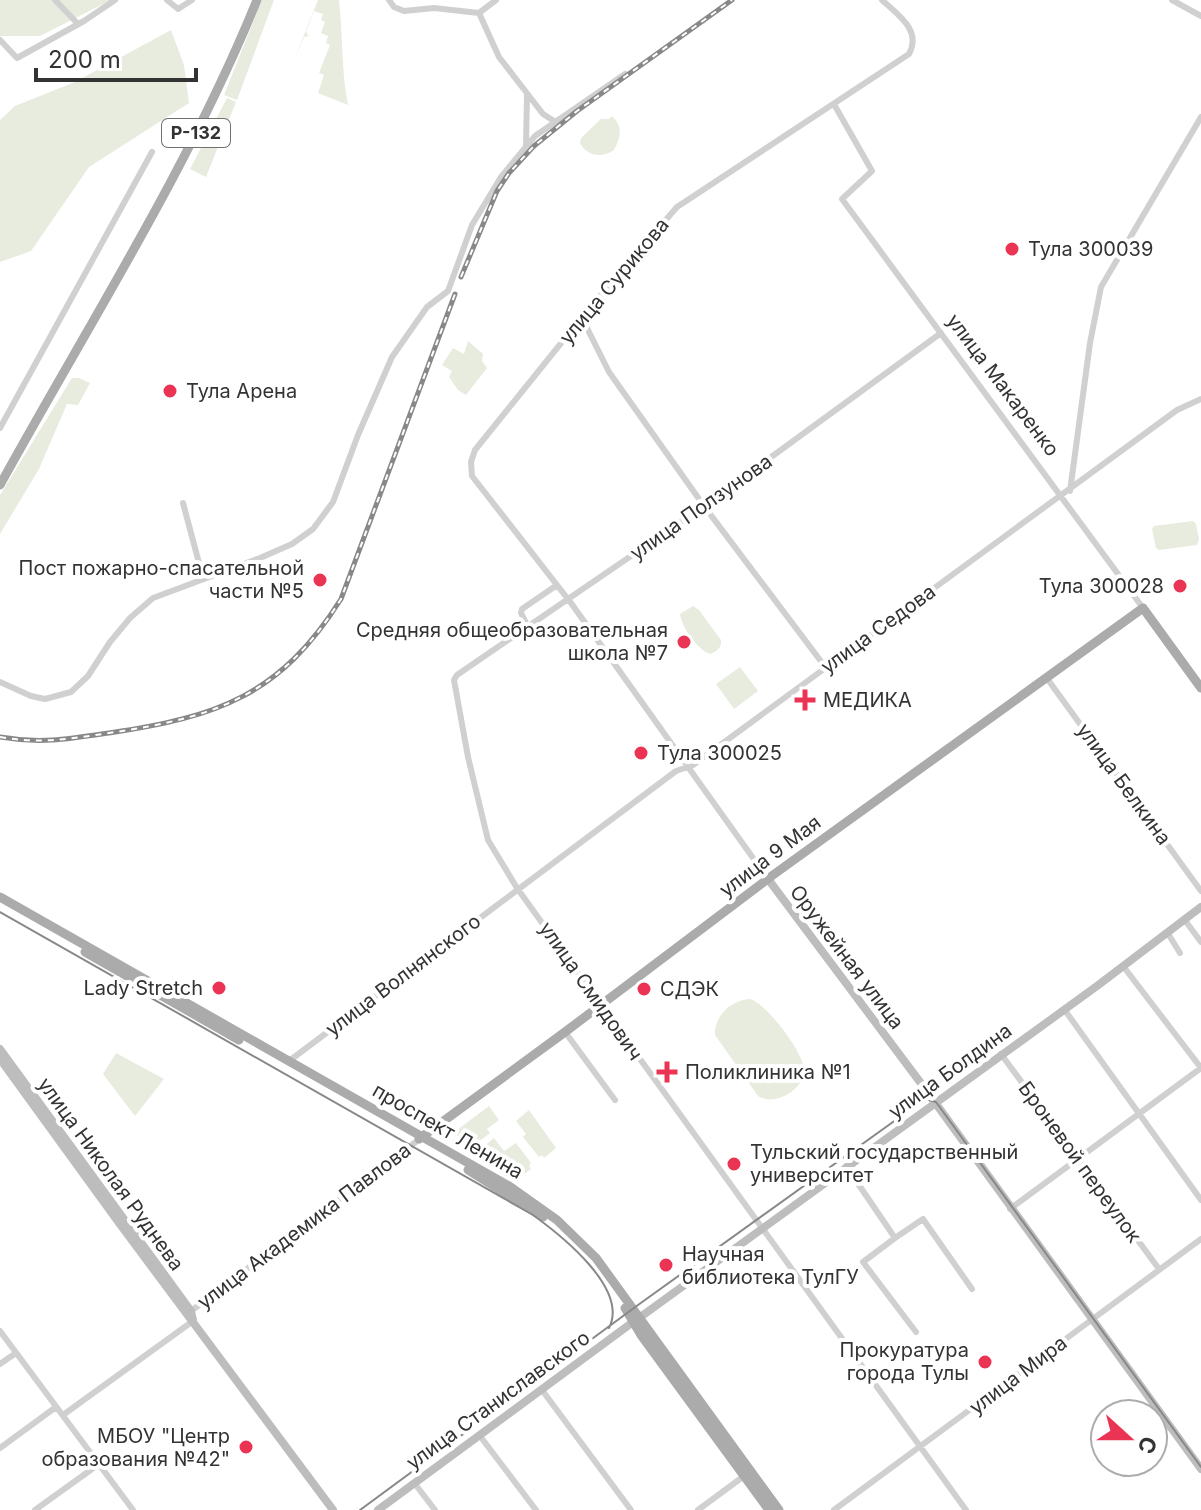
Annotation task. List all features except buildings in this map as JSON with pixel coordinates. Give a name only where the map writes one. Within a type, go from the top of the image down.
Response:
[{"type":"main road","name":"Р-132","points":[[0,485],[127,262],[204,118],[257,0]]},
{"type":"main road","name":"улица 9 Мая","points":[[419,1139],[768,879],[1143,608]]},
{"type":"main road","name":"улица Макаренко","points":[[1143,608],[1201,688]]},
{"type":"main road","name":"проспект Ленина","points":[[0,897],[288,1061],[512,1196],[562,1231],[601,1273],[779,1510]]},
{"type":"main road","name":"проспект Ленина","points":[[0,904],[419,1139],[442,1148],[543,1208],[584,1245],[769,1510]]},
{"type":"street","points":[[55,0],[77,23]]},
{"type":"street","points":[[0,40],[17,58],[115,0]]},
{"type":"street","points":[[167,0],[178,9],[192,0]]},
{"type":"street","points":[[389,0],[394,7],[404,11],[434,8],[479,13],[496,0]]},
{"type":"street","name":"улица Сурикова","points":[[471,462],[475,450],[677,207],[835,106],[909,54],[914,42],[913,35],[903,19],[882,0]]},
{"type":"street","points":[[1172,0],[1201,16]]},
{"type":"street","points":[[479,13],[499,57],[543,114],[554,121]]},
{"type":"street","points":[[0,682],[45,699],[71,692],[82,685],[110,642],[138,609],[162,594],[282,549],[313,529],[333,502],[392,357],[427,307],[448,291],[474,220],[501,177],[526,146],[554,121],[625,74]]},
{"type":"street","points":[[526,146],[527,94]]},
{"type":"street","name":"улица Макаренко","points":[[835,106],[872,171],[842,199],[1143,608]]},
{"type":"street","name":"улица Макаренко","points":[[1070,491],[1090,343],[1101,287],[1201,117]]},
{"type":"street","points":[[0,428],[152,152]]},
{"type":"street","points":[[582,318],[609,372],[704,506],[826,668]]},
{"type":"street","name":"улица Ползунова","points":[[457,675],[704,506],[941,333]]},
{"type":"street","name":"улица Седова","points":[[517,888],[676,771],[688,767],[826,668],[1177,410],[1201,399]]},
{"type":"street","name":"Оружейная улица","points":[[471,462],[472,476],[557,585],[768,879],[1201,1469]]},
{"type":"street","points":[[183,503],[203,578]]},
{"type":"street","points":[[528,627],[522,609],[557,585]]},
{"type":"street","name":"улица Смидович","points":[[457,675],[455,687],[468,757],[488,840],[517,888],[966,1510]]},
{"type":"street","name":"улица Белкина","points":[[1046,677],[1201,891]]},
{"type":"street","name":"улица Волнянского","points":[[288,1061],[517,888]]},
{"type":"street","name":"улица Болдина","points":[[636,1320],[1201,907]]},
{"type":"street","points":[[1184,919],[1201,942]]},
{"type":"street","points":[[1167,932],[1180,953]]},
{"type":"street","points":[[1011,1208],[1201,1068],[1123,966]]},
{"type":"street","points":[[1064,1009],[1201,1200]]},
{"type":"street","points":[[565,1032],[615,1100]]},
{"type":"street","name":"улица Николая Руднева","points":[[0,1053],[119,1223],[192,1315],[333,1510]]},
{"type":"street","name":"Броневой переулок","points":[[1001,1054],[1159,1269]]},
{"type":"street","name":"улица Академика Павлова","points":[[63,1415],[419,1139]]},
{"type":"street","points":[[846,1166],[895,1238]]},
{"type":"street","points":[[916,1332],[863,1262],[923,1219],[972,1289]]},
{"type":"street","name":"улица Мира","points":[[834,1510],[1201,1239]]},
{"type":"street","name":"улица Станиславского","points":[[378,1510],[636,1320]]},
{"type":"street","points":[[0,1331],[133,1510]]},
{"type":"street","points":[[0,1364],[16,1353]]},
{"type":"street","points":[[542,1390],[631,1510]]},
{"type":"street","points":[[0,1448],[56,1407]]},
{"type":"street","points":[[480,1436],[536,1510]]},
{"type":"street","points":[[35,1510],[99,1464]]},
{"type":"street","points":[[698,1510],[744,1476]]},
{"type":"street","points":[[415,1484],[435,1510]]},
{"type":"shaded area","points":[[0,0],[111,0],[40,36],[0,36]]},
{"type":"shaded area","points":[[262,0],[274,0],[237,100],[224,95]]},
{"type":"shaded area","points":[[318,0],[339,0],[348,105],[318,93],[324,75],[319,73],[330,45],[326,43],[328,36],[321,33],[325,22],[321,20],[323,14],[314,11],[306,32],[309,36],[304,37],[294,60]]},
{"type":"shaded area","points":[[171,30],[184,65],[189,103],[89,167],[31,251],[0,262],[0,120],[15,106],[75,82]]},
{"type":"shaded area","points":[[227,98],[236,102],[206,177],[190,169]]},
{"type":"shaded area","points":[[612,116],[620,132],[614,150],[600,155],[587,151],[580,143],[581,138],[601,119]]},
{"type":"shaded area","points":[[468,341],[483,354],[482,361],[487,368],[466,395],[449,377],[452,371],[442,365],[453,348],[464,354]]},
{"type":"shaded area","points":[[72,378],[90,383],[78,405],[67,404],[39,469],[0,534],[0,495]]},
{"type":"shaded area","points":[[1193,521],[1199,539],[1197,545],[1156,548],[1154,526]]},
{"type":"shaded area","points":[[693,606],[721,640],[720,647],[710,654],[691,637],[680,614]]},
{"type":"shaded area","points":[[740,667],[758,691],[734,709],[716,684]]},
{"type":"shaded area","points":[[750,999],[774,1018],[802,1060],[804,1068],[800,1083],[781,1098],[758,1096],[715,1035],[715,1028],[725,1010],[737,1002]]},
{"type":"shaded area","points":[[116,1053],[164,1079],[135,1116],[103,1074]]},
{"type":"shaded area","points":[[489,1106],[499,1120],[487,1129],[490,1133],[476,1144],[453,1133]]},
{"type":"shaded area","points":[[529,1110],[556,1148],[544,1158],[542,1155],[539,1157],[523,1137],[526,1134],[516,1121]]},
{"type":"shaded area","points":[[494,1138],[504,1151],[516,1143],[531,1163],[531,1169],[520,1177],[479,1150]]},
{"type":"tram line","points":[[0,912],[533,1215],[575,1250],[601,1281],[610,1297],[613,1313],[609,1328]]},
{"type":"tram line","points":[[360,1510],[925,1099],[936,1102],[1201,1467]]},
{"type":"railway","points":[[461,277],[497,191],[534,146],[577,111],[732,0]]},
{"type":"railway","points":[[0,737],[67,739],[182,719],[243,696],[294,659],[341,599],[455,294]]},
{"type":"place","name":"Тула 300039","points":[[1012,249]]},
{"type":"place","name":"Тула Арена","points":[[170,391]]},
{"type":"place","name":"Пост пожарно-спасательной части №5","points":[[320,580]]},
{"type":"place","name":"Тула 300028","points":[[1180,586]]},
{"type":"place","name":"Средняя общеобразовательная школа №7","points":[[684,642]]},
{"type":"place","name":"МЕДИКА","points":[[805,700]]},
{"type":"place","name":"Тула 300025","points":[[641,753]]},
{"type":"place","name":"Lady Stretch","points":[[219,988]]},
{"type":"place","name":"СДЭК","points":[[644,989]]},
{"type":"place","name":"Поликлиника №1","points":[[667,1072]]},
{"type":"place","name":"Тульский государственный университет","points":[[734,1164]]},
{"type":"place","name":"Научная библиотека ТулГУ","points":[[666,1265]]},
{"type":"place","name":"Прокуратура города Тулы","points":[[985,1362]]},
{"type":"place","name":"МБОУ \"Центр образования №42\"","points":[[246,1447]]}]
